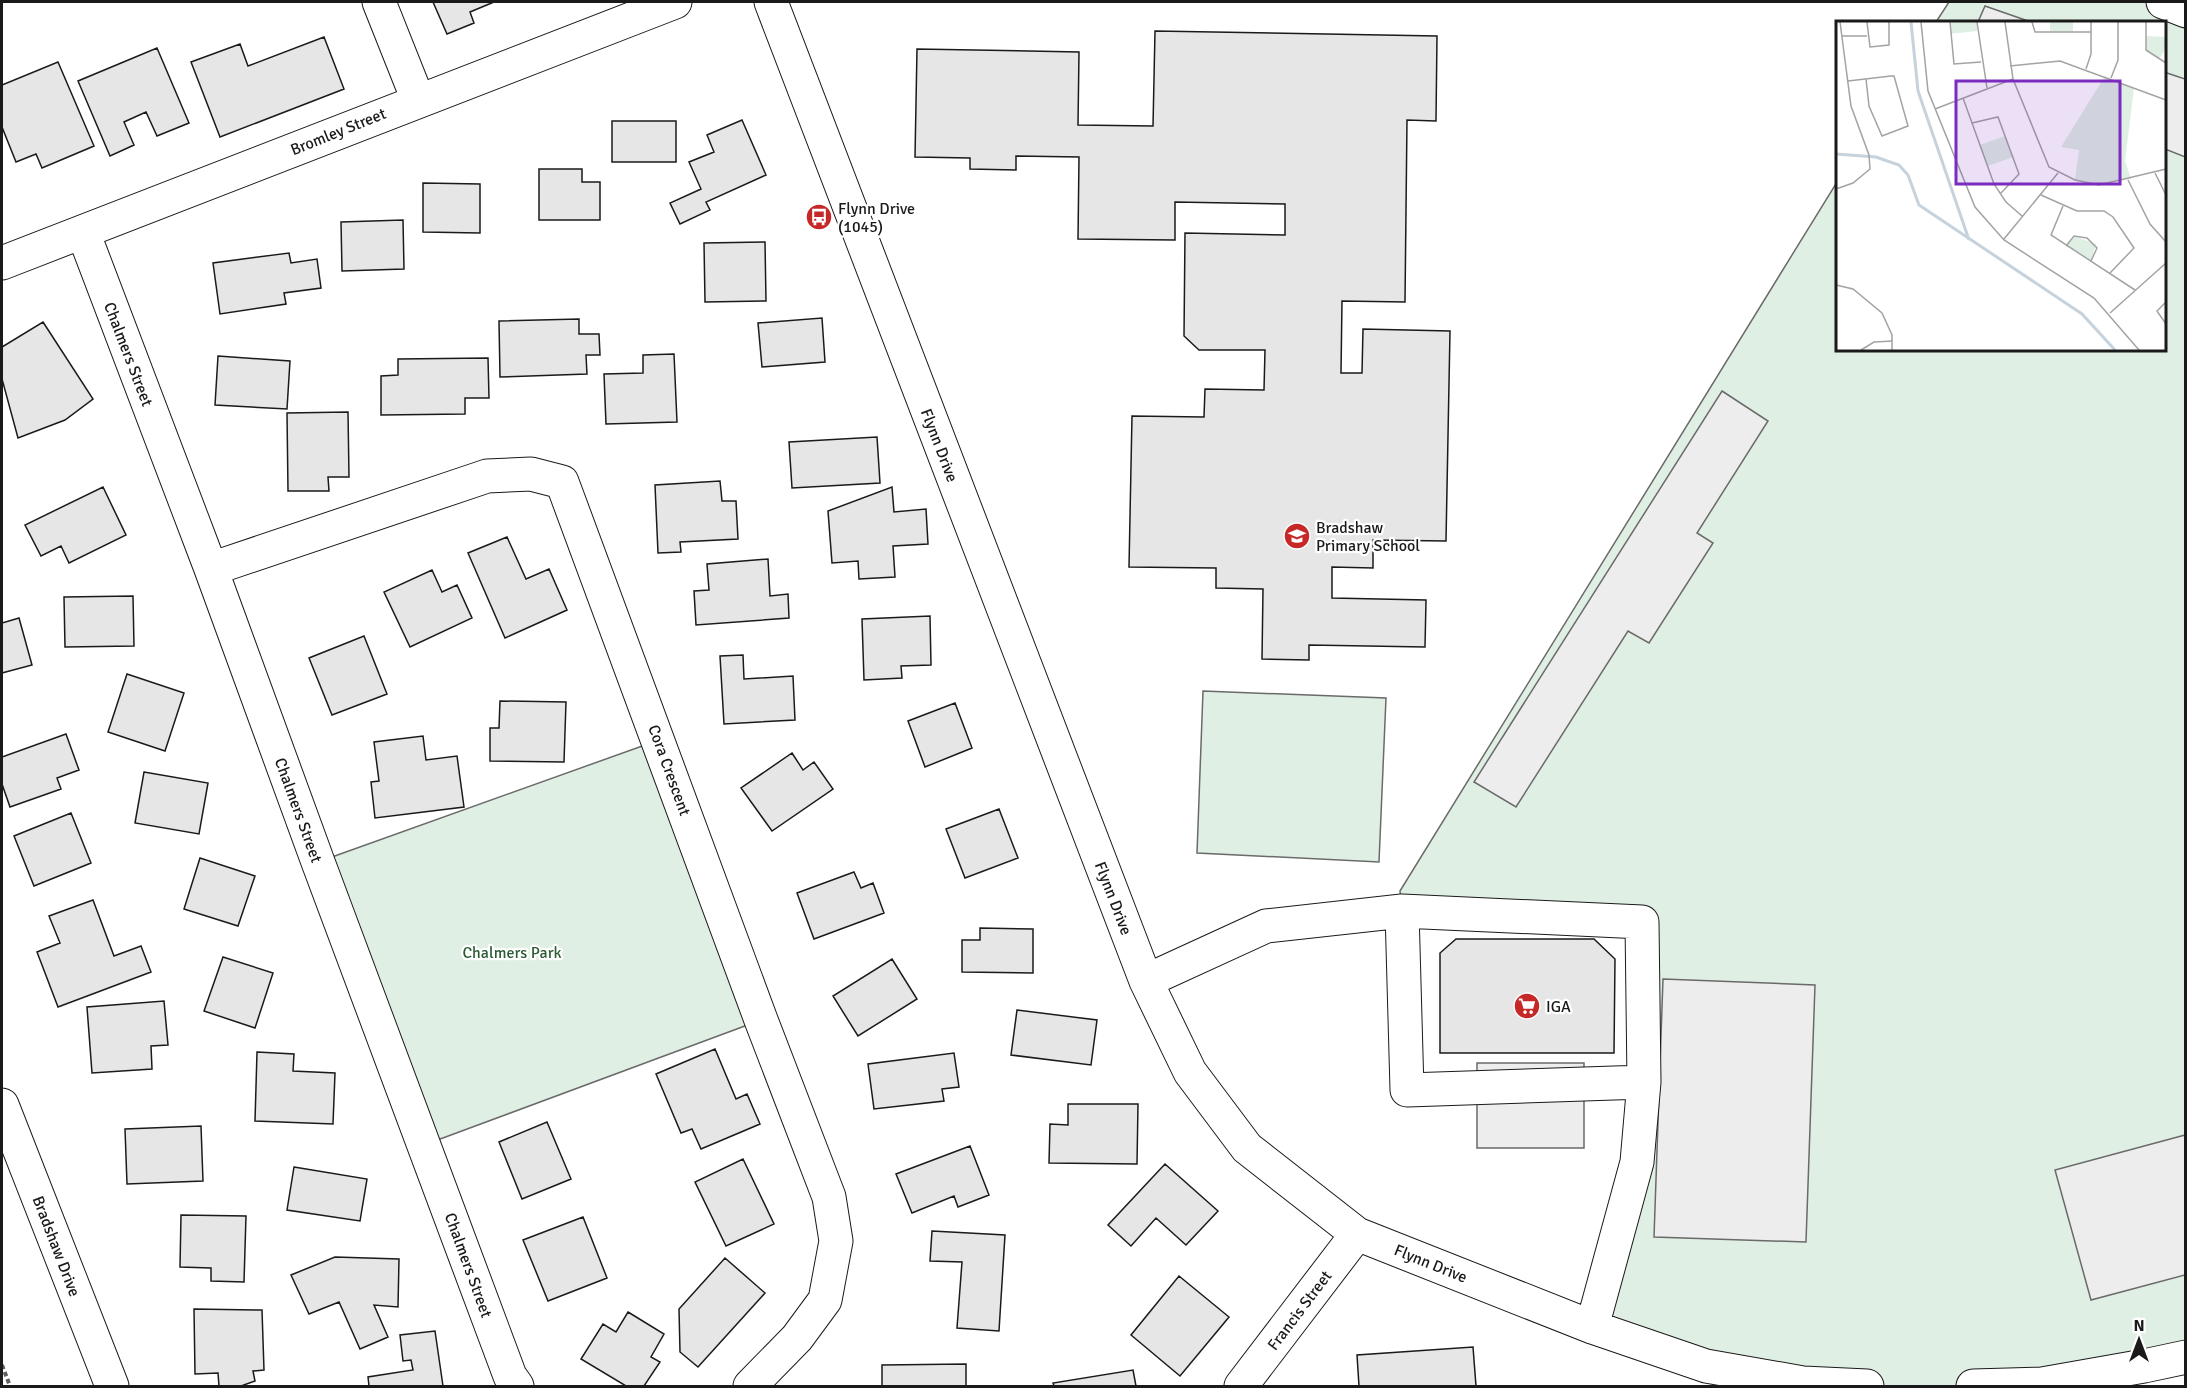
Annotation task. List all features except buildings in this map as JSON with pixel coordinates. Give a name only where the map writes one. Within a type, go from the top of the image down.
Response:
[{"type":"street","points":[[379,2],[418,100]]},
{"type":"street","name":"Bromley Street","points":[[2,263],[675,2]]},
{"type":"street","name":"Flynn Drive","points":[[771,2],[1146,981],[1190,1072],[1247,1148],[1357,1234],[1592,1327],[1706,1366],[1803,1383],[1867,1386]]},
{"type":"street","points":[[2163,2],[2186,10]]},
{"type":"street","name":"Chalmers Street","points":[[83,232],[211,569],[506,1365],[517,1386]]},
{"type":"street","name":"Cora Crescent","points":[[211,569],[487,476],[531,474],[562,482],[760,1020],[829,1197],[836,1241],[825,1300],[797,1338],[750,1386]]},
{"type":"street","points":[[1146,981],[1266,926],[1402,911],[1642,922],[1644,1082],[1637,1162],[1592,1327]]},
{"type":"street","points":[[1402,911],[1407,1090],[1644,1082]]},
{"type":"street","name":"Bradshaw Drive","points":[[2,1105],[112,1386]]},
{"type":"street","name":"Francis Street","points":[[1242,1386],[1357,1234]]},
{"type":"street","points":[[1973,1386],[2042,1384],[2186,1356]]},
{"type":"path","points":[[2,1365],[10,1386]]},
{"type":"green space","points":[[1949,2],[2163,2],[2185,11],[2185,1357],[1973,1386],[1867,1386],[1592,1327],[1637,1162],[1642,922],[1402,911],[1400,891],[1836,184],[1836,351],[2166,351],[2166,21],[1937,21]]},
{"type":"green space","points":[[1203,691],[1386,698],[1379,862],[1197,853]]},
{"type":"green space","name":"Chalmers Park","points":[[659,740],[761,1020],[424,1145],[318,862]]},
{"type":"shaded area","points":[[1985,6],[2028,21],[1978,21]]},
{"type":"shaded area","points":[[2166,73],[2185,79],[2185,157],[2166,149]]},
{"type":"shaded area","points":[[1722,391],[1768,421],[1697,533],[1713,543],[1649,643],[1628,631],[1516,807],[1474,782]]},
{"type":"shaded area","points":[[1663,979],[1815,985],[1806,1242],[1654,1237]]},
{"type":"shaded area","points":[[1477,1063],[1584,1063],[1584,1148],[1477,1148]]},
{"type":"shaded area","points":[[2185,1135],[2185,1275],[2091,1300],[2055,1170]]},
{"type":"place","name":"Flynn Drive (1045)","points":[[819,217]]},
{"type":"place","name":"Bradshaw Primary School","points":[[1297,536]]},
{"type":"place","name":"IGA","points":[[1527,1006]]}]
